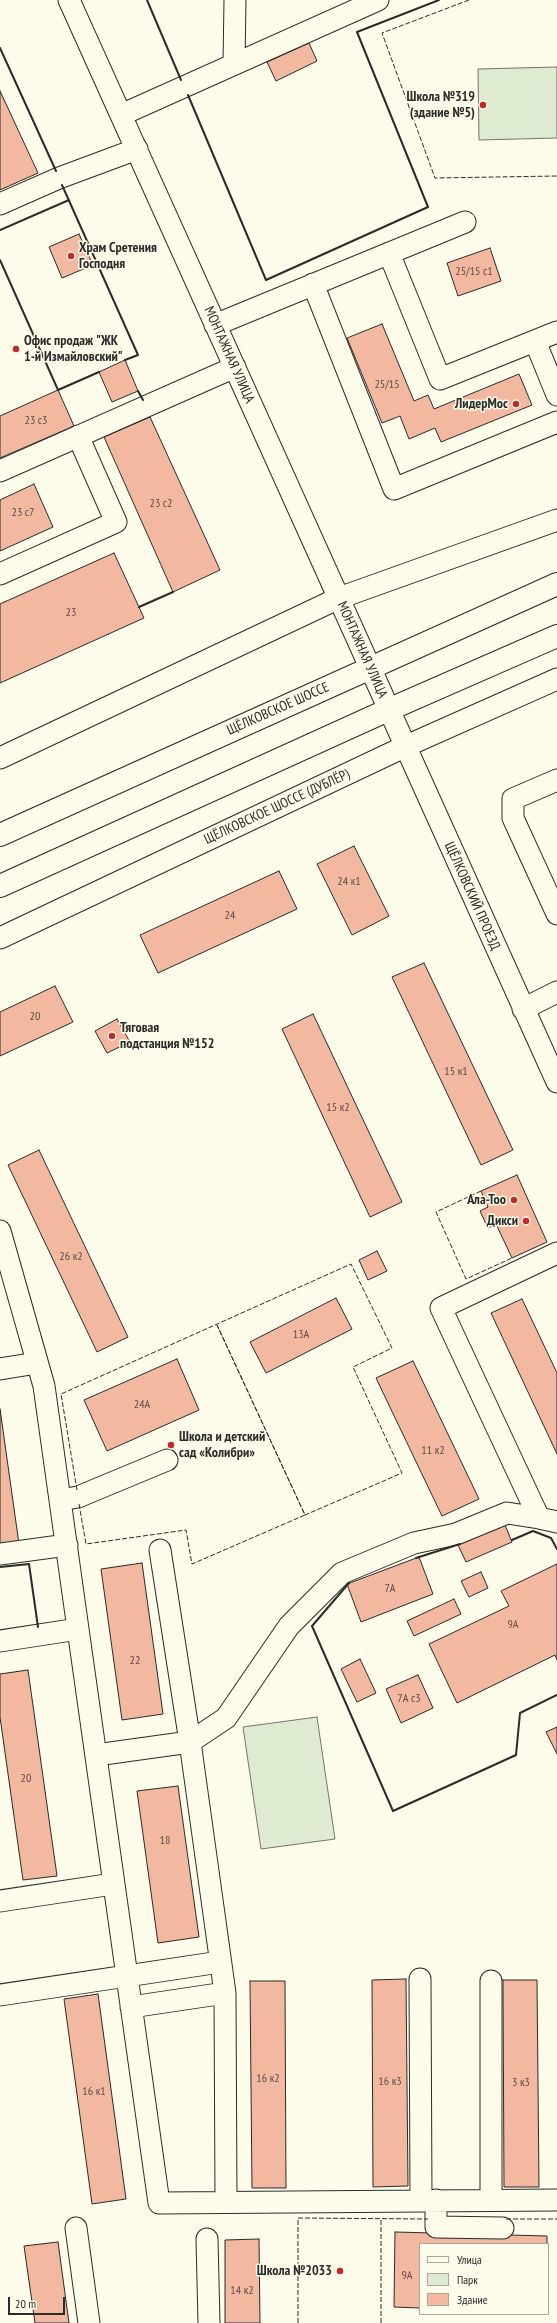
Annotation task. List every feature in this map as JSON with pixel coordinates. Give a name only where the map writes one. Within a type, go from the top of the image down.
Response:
[{"type":"main road","name":"ЩЁЛКОВСКОЕ ШОССЕ","points":[[0,835],[557,584]]},
{"type":"main road","points":[[0,886],[388,710],[557,636]]},
{"type":"street","name":"МОНТАЖНАЯ УЛИЦА","points":[[70,0],[388,710]]},
{"type":"street","points":[[234,64],[236,0]]},
{"type":"street","points":[[121,115],[378,0]]},
{"type":"street","points":[[0,204],[59,178],[137,150]]},
{"type":"street","points":[[216,325],[465,222]]},
{"type":"street","points":[[389,253],[440,379],[557,332]]},
{"type":"street","points":[[313,284],[394,490],[557,422]]},
{"type":"street","points":[[535,341],[557,395]]},
{"type":"street","points":[[0,471],[235,366]]},
{"type":"street","points":[[0,574],[116,522],[78,436]]},
{"type":"street","points":[[0,758],[339,598],[557,520]]},
{"type":"street","name":"ЩЁЛКОВСКОЕ ШОССЕ (ДУБЛЁР)","points":[[0,938],[404,746],[557,680]]},
{"type":"street","name":"ЩЁЛКОВСКИЙ ПРОЕЗД","points":[[388,710],[557,1082]]},
{"type":"street","points":[[557,780],[513,798],[513,818],[557,914]]},
{"type":"street","points":[[523,1009],[557,992]]},
{"type":"street","points":[[0,1231],[44,1386],[113,1884],[160,2202],[557,2200]]},
{"type":"street","points":[[548,1520],[441,1308],[557,1253]]},
{"type":"street","points":[[0,1369],[37,1363]]},
{"type":"street","points":[[60,1500],[78,1497],[167,1460]]},
{"type":"street","points":[[96,1755],[190,1742],[226,1718],[289,1626],[342,1573],[414,1543],[456,1534],[507,1513],[548,1520]]},
{"type":"street","points":[[0,1554],[67,1545]]},
{"type":"street","points":[[160,1550],[190,1742],[224,1993],[226,2202]]},
{"type":"street","points":[[0,1641],[78,1629]]},
{"type":"street","points":[[0,1901],[113,1884]]},
{"type":"street","points":[[0,1995],[220,1962]]},
{"type":"street","points":[[420,1979],[428,2201],[436,2227],[503,2228]]},
{"type":"street","points":[[491,1981],[491,2200]]},
{"type":"street","points":[[131,2007],[224,1993]]},
{"type":"street","points":[[76,2228],[89,2323]]},
{"type":"street","points":[[207,2239],[209,2323]]},
{"type":"green space","points":[[557,67],[557,138],[479,140],[478,69]]},
{"type":"green space","points":[[317,1717],[335,1839],[261,1849],[243,1727]]},
{"type":"building","points":[[309,43],[317,61],[276,81],[267,62]]},
{"type":"building","points":[[0,91],[38,173],[0,190]]},
{"type":"building","name":"Храм Сретения Господня","points":[[79,234],[93,265],[62,278],[49,247]]},
{"type":"building","points":[[490,248],[501,281],[458,296],[447,263]]},
{"type":"building","points":[[382,324],[414,401],[428,395],[434,409],[519,374],[532,405],[441,442],[435,428],[409,439],[400,416],[382,423],[347,338]]},
{"type":"building","points":[[125,360],[138,391],[112,402],[99,372]]},
{"type":"building","points":[[58,390],[74,426],[0,458],[0,416]]},
{"type":"building","points":[[150,417],[220,570],[173,592],[104,437]]},
{"type":"building","points":[[34,484],[53,527],[0,551],[0,500]]},
{"type":"building","points":[[114,553],[144,618],[0,683],[0,604]]},
{"type":"building","points":[[354,846],[389,916],[352,935],[317,864]]},
{"type":"building","points":[[279,871],[297,909],[158,973],[140,935]]},
{"type":"building","points":[[424,963],[513,1150],[481,1165],[392,977]]},
{"type":"building","points":[[55,986],[73,1022],[0,1056],[0,1012]]},
{"type":"building","points":[[313,1014],[402,1202],[370,1217],[282,1029]]},
{"type":"building","name":"Тяговая подстанция №152","points":[[117,1019],[130,1042],[107,1053],[95,1031]]},
{"type":"building","points":[[39,1150],[128,1337],[97,1352],[8,1165]]},
{"type":"building","points":[[517,1175],[547,1242],[512,1258],[496,1224],[488,1228],[480,1211],[488,1207],[481,1191]]},
{"type":"building","points":[[377,1251],[387,1271],[368,1280],[359,1260]]},
{"type":"building","points":[[336,1298],[352,1329],[266,1373],[250,1342]]},
{"type":"building","points":[[522,1299],[557,1373],[557,1454],[491,1313]]},
{"type":"building","points":[[177,1359],[199,1410],[107,1451],[84,1400]]},
{"type":"building","points":[[413,1361],[479,1499],[442,1516],[376,1378]]},
{"type":"building","points":[[0,1409],[19,1544],[0,1546]]},
{"type":"building","points":[[505,1525],[512,1542],[466,1562],[458,1545]]},
{"type":"building","points":[[419,1557],[433,1594],[361,1622],[347,1584]]},
{"type":"building","points":[[142,1563],[163,1714],[122,1720],[101,1569]]},
{"type":"building","points":[[557,1564],[557,1660],[555,1655],[457,1703],[429,1644],[509,1606],[501,1591]]},
{"type":"building","points":[[481,1572],[488,1588],[469,1597],[461,1581]]},
{"type":"building","points":[[454,1599],[461,1614],[414,1636],[407,1621]]},
{"type":"building","points":[[360,1659],[376,1693],[357,1702],[341,1669]]},
{"type":"building","points":[[28,1670],[57,1876],[23,1880],[0,1717],[0,1674]]},
{"type":"building","points":[[418,1675],[433,1708],[401,1723],[386,1689]]},
{"type":"building","points":[[557,1727],[557,1754],[546,1732]]},
{"type":"building","points":[[178,1786],[199,1937],[158,1943],[137,1791]]},
{"type":"building","points":[[406,1979],[408,2186],[373,2187],[372,1980]]},
{"type":"building","points":[[503,1980],[537,1980],[539,2187],[504,2187]]},
{"type":"building","points":[[250,1981],[285,1981],[286,2188],[252,2188]]},
{"type":"building","points":[[98,1994],[126,2199],[92,2204],[64,1999]]},
{"type":"building","points":[[395,2232],[547,2236],[547,2243],[419,2243],[419,2308],[394,2307]]},
{"type":"building","points":[[259,2239],[260,2323],[225,2323],[225,2240]]},
{"type":"building","points":[[58,2242],[69,2323],[35,2323],[24,2246]]},
{"type":"fence","points":[[469,0],[382,33],[435,178],[557,176]]},
{"type":"fence","points":[[481,1191],[436,1212],[466,1279],[512,1258]]},
{"type":"fence","points":[[77,1490],[61,1394],[351,1264],[392,1348],[353,1367],[402,1473],[305,1515],[217,1325]]},
{"type":"fence","points":[[79,1504],[86,1544],[186,1530],[192,1564],[305,1515],[217,1325]]},
{"type":"fence","points":[[298,2323],[298,2218],[428,2219]]},
{"type":"fence","points":[[381,2218],[381,2323]]},
{"type":"fence","points":[[506,2219],[557,2219]]},
{"type":"wall","points":[[147,0],[181,80]]},
{"type":"wall","points":[[188,95],[266,280],[428,207],[357,32],[439,0]]},
{"type":"wall","points":[[0,48],[56,171]]},
{"type":"wall","points":[[62,185],[138,355],[125,360]]},
{"type":"wall","points":[[0,230],[69,200]]},
{"type":"wall","points":[[0,260],[58,390],[99,372]]},
{"type":"wall","points":[[138,391],[143,400]]},
{"type":"wall","points":[[139,607],[173,592]]},
{"type":"wall","points":[[512,1540],[533,1531],[551,1538],[557,1549]]},
{"type":"wall","points":[[416,1558],[460,1544]]},
{"type":"wall","points":[[0,1567],[29,1564],[38,1627]]},
{"type":"wall","points":[[349,1583],[312,1626],[393,1811],[516,1755],[520,1713],[557,1695]]},
{"type":"place","name":"Школа №319 (здание №5)","points":[[483,105]]},
{"type":"place","name":"Храм Сретения Господня","points":[[71,256]]},
{"type":"place","name":"Офис продаж \"ЖК 1-й Измайловский\"","points":[[16,349]]},
{"type":"place","name":"ЛидерМос","points":[[516,404]]},
{"type":"place","name":"Тяговая подстанция №152","points":[[112,1036]]},
{"type":"place","name":"Ала-Тоо","points":[[514,1200]]},
{"type":"place","name":"Дикси","points":[[526,1221]]},
{"type":"place","name":"Школа и детский сад «Колибри»","points":[[171,1445]]},
{"type":"place","name":"Школа №2033","points":[[340,2271]]}]
